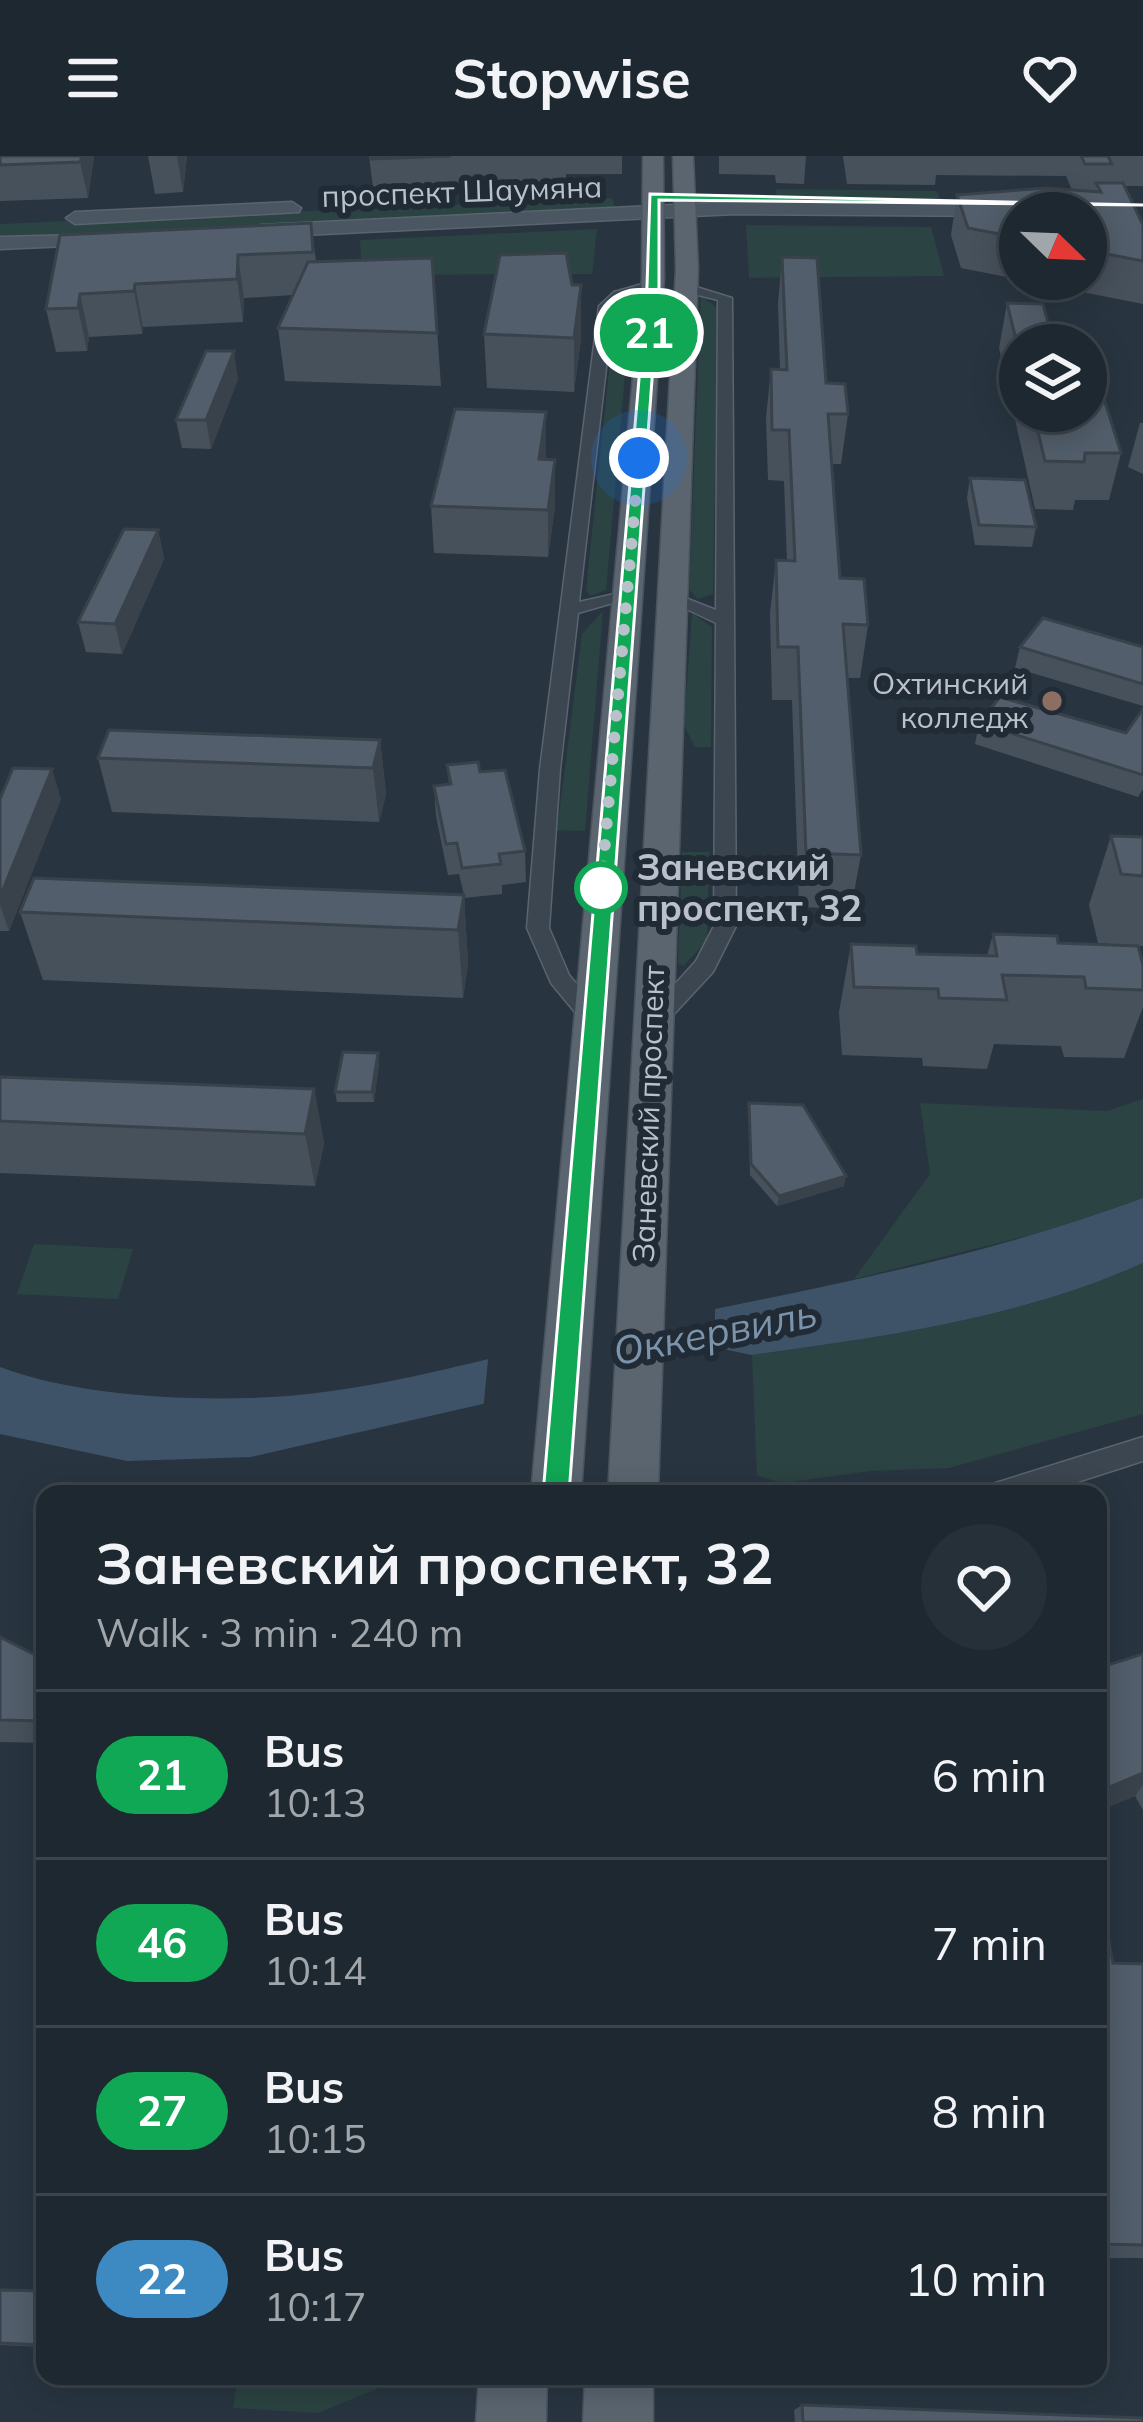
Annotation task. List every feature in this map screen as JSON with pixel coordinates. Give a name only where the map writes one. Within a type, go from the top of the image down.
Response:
[{"type":"main road","name":"Заневский проспект","points":[[653,156],[670,205]]},
{"type":"main road","name":"Заневский проспект","points":[[635,1481],[670,597],[670,205],[683,156]]},
{"type":"main road","name":"Заневский проспект","points":[[557,1482],[628,596],[668,286]]},
{"type":"main road","points":[[511,2422],[513,2385]]},
{"type":"main road","points":[[618,2422],[619,2385]]},
{"type":"street","name":"проспект Шаумяна","points":[[0,243],[670,205]]},
{"type":"street","name":"проспект Шаумяна","points":[[0,221],[670,205],[999,207]]},
{"type":"street","points":[[592,1017],[559,979],[538,928],[550,769],[606,306],[619,295],[668,286],[725,298],[725,926],[719,949],[699,977],[652,1023]]},
{"type":"street","points":[[571,609],[628,596]]},
{"type":"street","points":[[670,597],[725,620]]},
{"type":"street","points":[[1028,1485],[1143,1449]]},
{"type":"green space","points":[[776,189],[937,191],[940,199],[777,198]]},
{"type":"green space","points":[[612,198],[617,212],[0,238],[0,224]]},
{"type":"green space","points":[[746,225],[931,227],[944,276],[749,278]]},
{"type":"green space","points":[[597,229],[592,274],[362,275],[360,240]]},
{"type":"green space","points":[[632,295],[606,590],[590,596],[586,589],[616,304]]},
{"type":"green space","points":[[701,296],[718,308],[713,594],[698,599],[689,590]]},
{"type":"green space","points":[[603,611],[585,831],[557,830],[582,634]]},
{"type":"green space","points":[[692,613],[712,627],[711,747],[695,747],[684,725]]},
{"type":"green space","points":[[682,852],[709,852],[707,941],[683,966],[678,963]]},
{"type":"green space","points":[[1143,1099],[1143,1198],[1070,1225],[854,1279],[930,1174],[920,1103],[1107,1111]]},
{"type":"green space","points":[[34,1244],[133,1249],[118,1299],[17,1294]]},
{"type":"green space","points":[[1143,1263],[1143,1414],[949,1468],[871,1471],[783,1483],[757,1476],[752,1355],[1000,1312]]},
{"type":"green space","points":[[237,2385],[386,2385],[318,2413],[233,2408]]},
{"type":"water","name":"Оккервиль","points":[[1143,1198],[1143,1263],[1048,1298],[951,1323],[752,1355],[723,1349],[251,1457],[127,1461],[0,1434],[0,1367],[68,1386],[147,1396],[264,1397],[336,1391],[943,1259]]},
{"type":"pier","points":[[715,1302],[715,1357],[483,1411],[489,1350]]},
{"type":"building","points":[[0,156],[82,156],[80,162],[0,165]]},
{"type":"building","points":[[370,156],[451,156],[371,159]]},
{"type":"building","points":[[1081,156],[1108,156],[1112,164],[1085,164]]},
{"type":"building","points":[[1096,183],[1123,183],[1143,225],[1143,261],[1107,254],[1107,192],[1101,192]]},
{"type":"building","points":[[1046,188],[1101,192],[999,192],[999,234],[968,228],[957,195]]},
{"type":"building","points":[[311,223],[313,252],[238,255],[237,279],[135,284],[134,291],[80,294],[78,308],[46,309],[60,235]]},
{"type":"building","points":[[566,253],[572,285],[581,285],[574,338],[484,334],[500,255]]},
{"type":"building","points":[[782,257],[817,258],[826,383],[845,384],[848,414],[828,414],[840,578],[864,579],[868,625],[843,624],[861,855],[806,853],[798,647],[778,647],[776,560],[795,561],[789,430],[772,430],[771,369],[787,370]]},
{"type":"building","points":[[432,258],[437,333],[278,328],[308,262]]},
{"type":"building","points":[[1007,303],[1043,304],[1048,324],[1012,324]]},
{"type":"building","points":[[206,351],[234,351],[206,420],[176,420]]},
{"type":"building","points":[[455,409],[546,412],[539,459],[555,460],[548,510],[431,506]]},
{"type":"building","points":[[1107,409],[1121,453],[1085,453],[1084,462],[1045,461],[1038,432],[1107,432]]},
{"type":"building","points":[[970,478],[1025,480],[1036,527],[979,525]]},
{"type":"building","points":[[124,529],[158,530],[115,624],[78,622]]},
{"type":"building","points":[[1043,618],[1143,647],[1143,684],[1020,647]]},
{"type":"building","points":[[1000,697],[1126,733],[1143,709],[1143,775],[979,723]]},
{"type":"building","points":[[109,730],[380,740],[373,768],[98,758]]},
{"type":"building","points":[[478,762],[480,772],[505,770],[525,851],[499,854],[501,864],[462,868],[457,843],[446,844],[434,786],[451,784],[447,765]]},
{"type":"building","points":[[13,768],[52,769],[0,897],[0,799]]},
{"type":"building","points":[[1111,836],[1143,837],[1143,876],[1121,874]]},
{"type":"building","points":[[34,878],[464,895],[458,930],[20,912]]},
{"type":"building","points":[[993,934],[1057,936],[1058,943],[1138,946],[1143,990],[1086,988],[1084,977],[1002,975],[1007,1000],[939,998],[938,989],[854,987],[851,944],[916,946],[917,954],[997,956]]},
{"type":"building","points":[[343,1052],[378,1053],[372,1092],[335,1092]]},
{"type":"building","points":[[0,1077],[314,1089],[305,1134],[0,1121]]},
{"type":"building","points":[[749,1103],[803,1105],[846,1176],[779,1196],[751,1164]]},
{"type":"building","points":[[0,1637],[36,1655],[36,1721],[0,1720]]},
{"type":"building","points":[[1143,1654],[1143,1773],[1107,1788],[1107,1665]]},
{"type":"building","points":[[1107,1931],[1113,1963],[1143,1964],[1143,2245],[1107,2244]]},
{"type":"building","points":[[0,2290],[36,2291],[36,2345],[0,2343]]},
{"type":"building","points":[[802,2405],[1143,2418],[1143,2422],[803,2422]]},
{"type":"bus line","name":"21","points":[[557,1485],[604,842],[653,286],[653,196],[752,202],[1143,205]]},
{"type":"place","name":"Охтинский колледж","points":[[1052,701]]},
{"type":"place","name":"Заневский проспект, 32","points":[[601,888]]},
{"type":"route","points":[[601,888],[639,458]]}]
